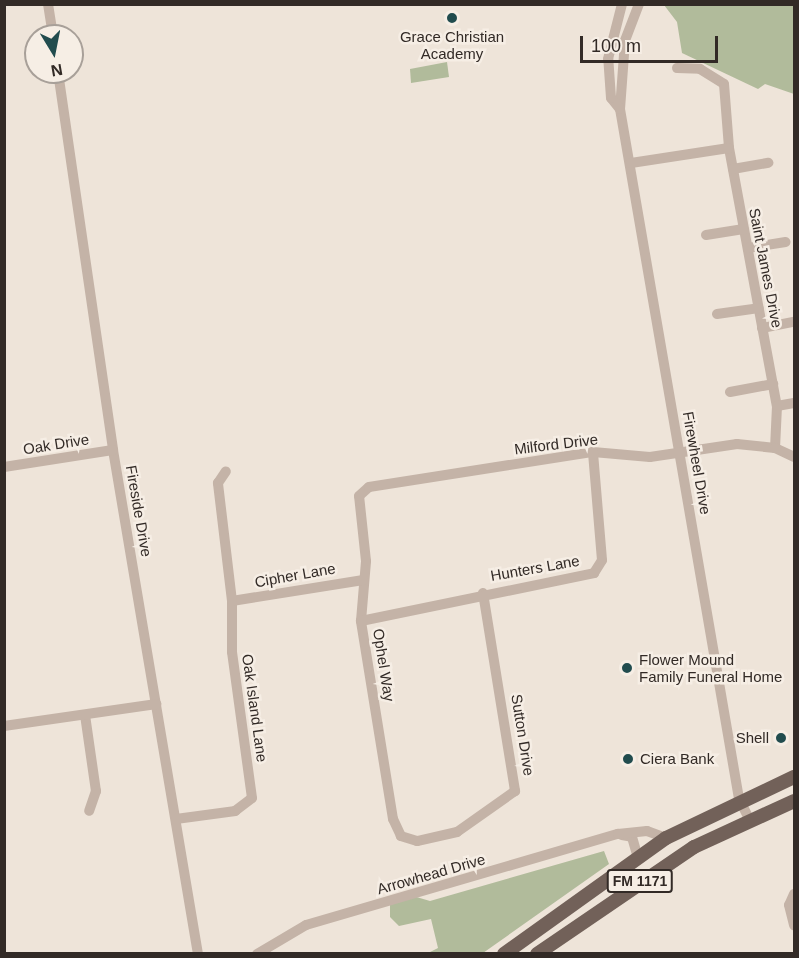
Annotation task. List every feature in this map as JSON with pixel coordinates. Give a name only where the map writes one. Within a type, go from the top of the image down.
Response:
[{"type":"main road","name":"FM 1171","points":[[504,954],[666,838],[739,799],[795,777]]},
{"type":"main road","name":"FM 1171","points":[[537,954],[637,882],[749,819],[795,801]]},
{"type":"street","points":[[48,4],[51,24]]},
{"type":"street","name":"Firewheel Drive","points":[[620,109],[611,98],[608,59],[622,4]]},
{"type":"street","name":"Firewheel Drive","points":[[639,4],[625,41],[620,109],[739,799],[749,819]]},
{"type":"street","name":"Saint James Drive","points":[[677,68],[700,69],[724,84],[729,148],[777,406],[775,447]]},
{"type":"street","name":"Fireside Drive","points":[[60,84],[113,450],[198,954]]},
{"type":"street","points":[[631,163],[729,148]]},
{"type":"street","points":[[733,169],[768,163]]},
{"type":"street","points":[[706,235],[744,229]]},
{"type":"street","points":[[748,248],[786,242]]},
{"type":"street","points":[[717,314],[759,308]]},
{"type":"street","points":[[762,328],[795,322]]},
{"type":"street","points":[[730,392],[773,384]]},
{"type":"street","points":[[777,406],[795,403]]},
{"type":"street","name":"Milford Drive","points":[[359,496],[369,487],[593,452],[680,454],[737,444],[775,447],[795,457]]},
{"type":"street","name":"Oak Drive","points":[[4,467],[113,450]]},
{"type":"street","name":"Hunters Lane","points":[[361,621],[427,611],[483,593],[594,573],[600,567],[593,452]]},
{"type":"street","name":"Oak Island Lane","points":[[176,819],[235,811],[252,798],[232,652],[232,601],[218,483],[226,471]]},
{"type":"street","name":"Ophel Way","points":[[359,496],[363,580],[361,621],[393,819],[401,836]]},
{"type":"street","name":"Cipher Lane","points":[[232,601],[363,580]]},
{"type":"street","name":"Sutton Drive","points":[[401,836],[417,842],[457,832],[515,791],[483,593]]},
{"type":"street","points":[[4,726],[156,704]]},
{"type":"street","points":[[85,715],[96,790],[88,811]]},
{"type":"street","name":"Arrowhead Drive","points":[[257,954],[306,925],[618,834],[647,831],[666,838]]},
{"type":"street","points":[[618,834],[632,837],[638,858]]},
{"type":"street","points":[[795,894],[789,905],[795,925]]},
{"type":"green space","points":[[664,5],[794,5],[794,94],[765,84],[758,89],[682,53],[677,22]]},
{"type":"green space","points":[[447,62],[449,77],[411,83],[410,69]]},
{"type":"green space","points":[[604,851],[609,864],[483,953],[428,953],[438,948],[431,919],[399,926],[390,917],[390,905],[413,896],[430,901]]},
{"type":"place","name":"Grace Christian Academy","points":[[452,18]]},
{"type":"place","name":"Flower Mound Family Funeral Home","points":[[627,668]]},
{"type":"place","name":"Shell","points":[[781,738]]},
{"type":"place","name":"Ciera Bank","points":[[628,759]]}]
